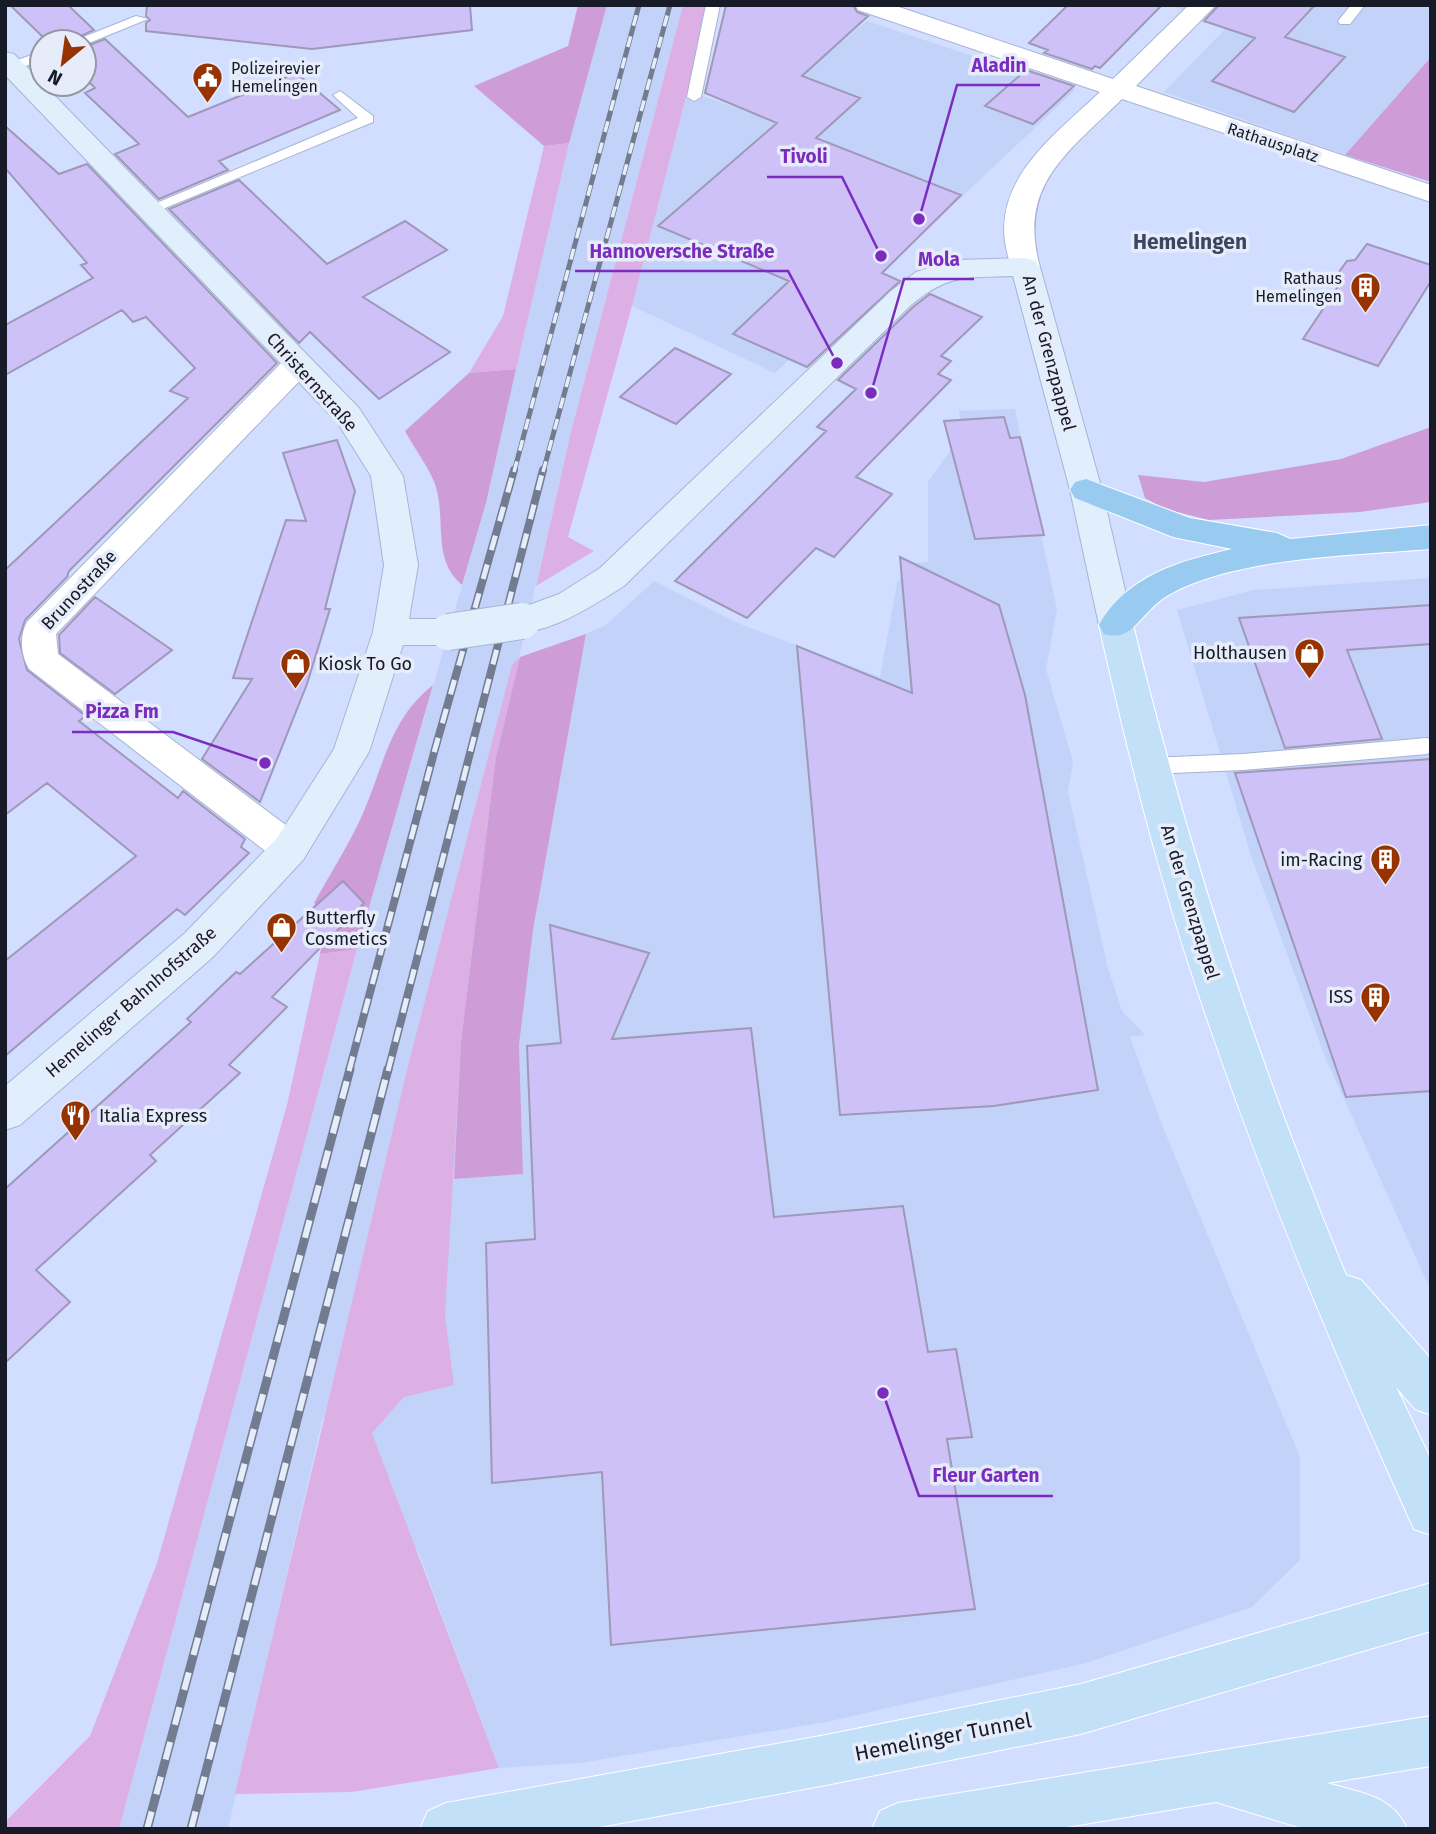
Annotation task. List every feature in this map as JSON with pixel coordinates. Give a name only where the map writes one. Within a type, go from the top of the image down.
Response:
[{"type":"highway","points":[[1086,490],[1185,529],[1303,549]]},
{"type":"highway","points":[[1116,625],[1146,593],[1199,568],[1303,549],[1431,537]]},
{"type":"main road","name":"An der Grenzpappel","points":[[1116,625],[1149,766],[1190,906],[1249,1082],[1320,1267],[1431,1512]]},
{"type":"main road","points":[[1320,1267],[1431,1393]]},
{"type":"main road","name":"Hemelinger Tunnel","points":[[446,1829],[826,1760],[1082,1709],[1431,1607]]},
{"type":"main road","points":[[898,1829],[1431,1741]]},
{"type":"main road","points":[[1212,1776],[1369,1821],[1381,1829]]},
{"type":"street","name":"Rathausplatz","points":[[867,5],[1431,194]]},
{"type":"street","points":[[390,632],[448,632],[522,621],[571,603],[612,577],[901,298],[926,278],[955,269],[1025,267],[1018,242],[1020,205],[1026,186],[1043,162],[1204,5]]},
{"type":"street","name":"Christernstraße","points":[[9,63],[348,415],[387,476],[401,565],[390,632]]},
{"type":"street","name":"An der Grenzpappel","points":[[1025,267],[1086,490],[1116,625]]},
{"type":"street","name":"Brunostraße","points":[[290,849],[41,660],[39,631],[298,364]]},
{"type":"street","name":"Hemelinger Bahnhofstraße","points":[[5,1112],[200,945],[290,849],[351,752],[390,632]]},
{"type":"lane","points":[[694,97],[713,5]]},
{"type":"lane","points":[[1345,21],[1358,5]]},
{"type":"lane","points":[[98,35],[141,19]]},
{"type":"lane","points":[[9,63],[28,58]]},
{"type":"lane","points":[[148,210],[368,119],[340,95]]},
{"type":"lane","points":[[1149,766],[1243,762],[1427,746]]},
{"type":"shaded area","points":[[578,5],[607,5],[569,143],[544,146],[474,86],[568,46]]},
{"type":"shaded area","points":[[607,5],[683,5],[571,432],[496,757],[454,1179],[523,1174],[519,1045],[533,930],[586,634],[606,625],[654,581],[740,624],[880,677],[897,583],[913,563],[928,562],[928,482],[962,434],[959,411],[1015,409],[1057,610],[1046,669],[1073,762],[1068,792],[1108,968],[1122,1011],[1145,1035],[1130,1037],[1160,1120],[1300,1457],[1300,1560],[1252,1607],[1086,1663],[826,1722],[580,1763],[499,1768],[418,1551],[323,1417],[228,1829],[119,1829],[357,949],[486,503],[560,172]]},
{"type":"shaded area","points":[[683,5],[709,7],[632,306],[568,537],[594,551],[536,586],[571,432]]},
{"type":"shaded area","points":[[1169,5],[1431,5],[1431,57],[1345,155],[1164,92],[1228,26]]},
{"type":"shaded area","points":[[867,21],[1075,90],[775,373],[632,306],[686,90],[754,114]]},
{"type":"shaded area","points":[[1431,57],[1431,182],[1345,155]]},
{"type":"shaded area","points":[[569,143],[516,369],[469,373],[503,316],[544,146]]},
{"type":"shaded area","points":[[516,369],[486,503],[462,585],[452,575],[446,563],[435,484],[405,431],[469,373]]},
{"type":"shaded area","points":[[1431,427],[1431,502],[1360,512],[1209,520],[1165,509],[1145,498],[1138,475],[1204,482],[1341,459]]},
{"type":"shaded area","points":[[1431,578],[1431,1291],[1325,1057],[1251,856],[1177,610],[1254,590]]},
{"type":"shaded area","points":[[586,634],[533,930],[519,1045],[523,1174],[454,1179],[461,1042],[496,757],[520,657]]},
{"type":"shaded area","points":[[520,657],[496,757],[461,1042],[445,1315],[454,1385],[404,1397],[372,1433],[499,1768],[352,1792],[235,1794],[408,1066],[512,665]]},
{"type":"shaded area","points":[[433,685],[357,949],[320,954],[328,920],[314,903],[359,822],[396,731],[405,715]]},
{"type":"shaded area","points":[[357,949],[119,1829],[5,1829],[5,1822],[90,1736],[157,1563],[287,1105],[320,954]]},
{"type":"building","points":[[10,5],[68,5],[92,28],[34,28]]},
{"type":"building","points":[[147,5],[470,5],[472,30],[312,49],[146,31],[146,23],[150,20],[146,16]]},
{"type":"building","points":[[726,5],[853,5],[857,12],[868,16],[802,76],[860,98],[816,138],[961,195],[882,273],[900,281],[807,367],[733,334],[789,281],[658,226],[777,123],[705,93]]},
{"type":"building","points":[[1068,5],[1162,5],[1100,68],[1095,66],[1092,69],[1044,53],[1048,50],[1029,43]]},
{"type":"building","points":[[1219,5],[1315,5],[1285,37],[1345,57],[1294,112],[1212,81],[1255,38],[1204,21]]},
{"type":"building","points":[[105,39],[188,117],[296,73],[340,110],[219,161],[228,170],[159,199],[115,154],[139,144],[90,98],[98,98],[98,42]]},
{"type":"building","points":[[1026,70],[1074,86],[1033,124],[985,106]]},
{"type":"building","points":[[5,126],[59,174],[87,164],[277,363],[69,571],[67,577],[25,620],[19,639],[27,670],[86,716],[79,721],[178,798],[183,791],[245,839],[241,847],[249,853],[185,915],[177,909],[5,1056],[5,961],[136,856],[47,783],[5,815],[5,570],[188,398],[170,391],[195,368],[146,317],[133,322],[122,310],[5,375],[5,325],[93,278],[81,265],[87,263],[5,168]]},
{"type":"building","points":[[239,180],[327,264],[405,221],[447,250],[363,297],[450,352],[379,399],[310,332],[299,343],[169,209]]},
{"type":"building","name":"Rathaus Hemelingen","points":[[1367,244],[1431,265],[1431,281],[1378,366],[1303,339],[1339,285],[1334,279],[1347,261],[1355,260]]},
{"type":"building","points":[[930,294],[982,317],[941,356],[951,361],[938,374],[951,380],[856,477],[892,494],[834,557],[816,548],[747,618],[675,581],[826,431],[817,427],[856,389],[838,380],[913,307]]},
{"type":"building","points":[[675,348],[731,374],[676,424],[620,397]]},
{"type":"building","points":[[1004,417],[1010,438],[1020,437],[1044,535],[975,539],[944,421]]},
{"type":"building","points":[[337,440],[355,491],[325,609],[330,609],[307,684],[260,802],[202,759],[252,679],[233,678],[286,520],[306,521],[283,453]]},
{"type":"building","points":[[900,557],[999,605],[1025,695],[1098,1090],[994,1106],[840,1115],[797,646],[912,693]]},
{"type":"building","points":[[95,597],[172,650],[115,694],[60,653],[59,635]]},
{"type":"building","name":"Holthausen","points":[[1431,605],[1431,644],[1347,650],[1382,739],[1285,748],[1239,618]]},
{"type":"building","points":[[1431,759],[1431,1091],[1346,1097],[1235,773]]},
{"type":"building","points":[[343,881],[364,903],[272,997],[287,1007],[229,1065],[240,1073],[150,1155],[156,1161],[36,1270],[70,1302],[5,1363],[5,1189],[191,1022],[187,1019],[236,972],[240,974]]},
{"type":"building","points":[[550,925],[649,953],[612,1039],[751,1028],[774,1217],[903,1206],[928,1352],[956,1349],[972,1437],[947,1439],[975,1609],[611,1645],[602,1472],[492,1483],[486,1243],[535,1239],[527,1046],[561,1043]]},
{"type":"railway","points":[[514,472],[639,5]]},
{"type":"railway","points":[[543,472],[670,5]]},
{"type":"railway","points":[[349,1071],[435,749],[514,470]]},
{"type":"railway","points":[[388,1071],[543,470]]},
{"type":"railway","points":[[147,1829],[350,1069]]},
{"type":"railway","points":[[191,1829],[388,1069]]},
{"type":"place","name":"Polizeirevier Hemelingen","points":[[208,104]]},
{"type":"place","name":"Aladin","points":[[919,219]]},
{"type":"place","name":"Tivoli","points":[[881,256]]},
{"type":"place","name":"Rathaus Hemelingen","points":[[1365,314]]},
{"type":"place","name":"Hannoversche Straße","points":[[837,363]]},
{"type":"place","name":"Mola","points":[[871,393]]},
{"type":"place","name":"Holthausen","points":[[1310,680]]},
{"type":"place","name":"Kiosk To Go","points":[[295,691]]},
{"type":"place","name":"Pizza Fm","points":[[265,763]]},
{"type":"place","name":"im-Racing","points":[[1385,887]]},
{"type":"place","name":"Butterfly Cosmetics","points":[[282,955]]},
{"type":"place","name":"ISS","points":[[1376,1024]]},
{"type":"place","name":"Italia Express","points":[[76,1143]]},
{"type":"place","name":"Fleur Garten","points":[[883,1393]]},
{"type":"district","name":"Hemelingen","points":[[1190,242]]}]
